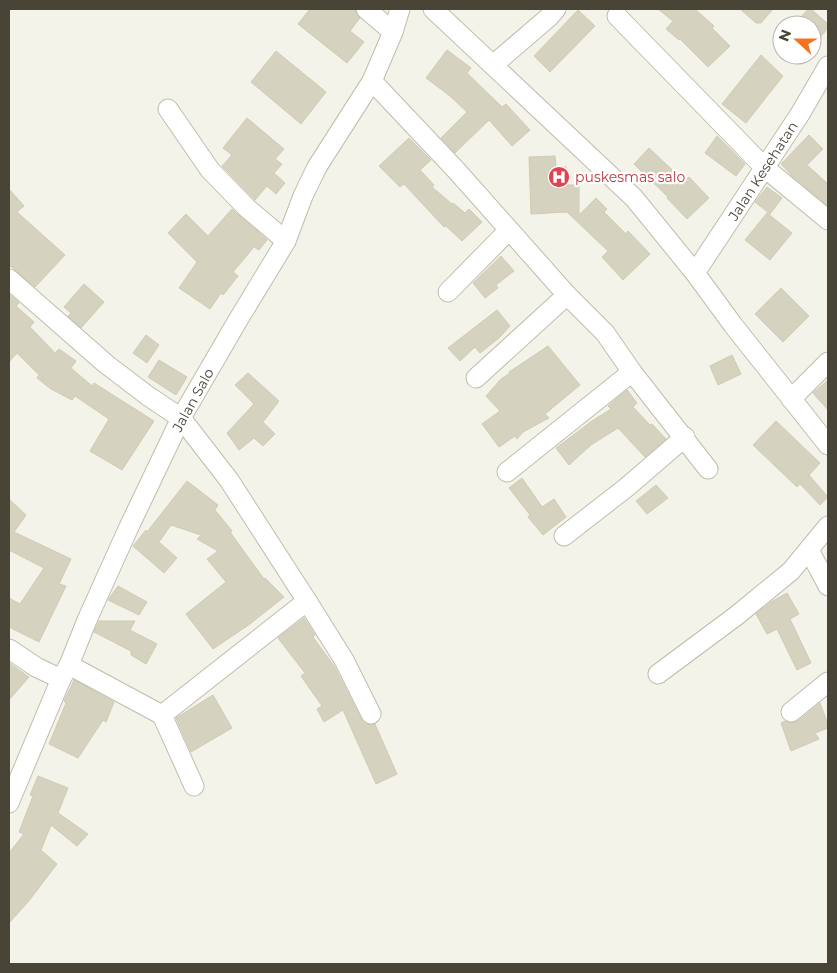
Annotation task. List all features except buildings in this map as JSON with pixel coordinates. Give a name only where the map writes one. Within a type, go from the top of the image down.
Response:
[{"type":"street","points":[[366,9],[393,32]]},
{"type":"street","name":"Jalan Salo","points":[[9,804],[87,620],[181,418],[286,241],[317,167],[372,80],[393,32],[400,9]]},
{"type":"street","points":[[433,9],[634,198],[695,273],[732,325],[828,446]]},
{"type":"street","points":[[493,65],[556,9]]},
{"type":"street","points":[[618,16],[765,168],[827,217]]},
{"type":"street","name":"Jalan Kesehatan","points":[[695,273],[800,114],[828,66]]},
{"type":"street","points":[[372,80],[456,170],[567,295],[605,333],[632,372],[685,437],[708,469]]},
{"type":"street","points":[[168,109],[210,170],[247,208],[286,241]]},
{"type":"street","points":[[448,292],[509,230]]},
{"type":"street","points":[[9,279],[106,364],[181,418],[229,480],[307,601],[344,660],[371,714]]},
{"type":"street","points":[[476,378],[567,295]]},
{"type":"street","points":[[791,399],[828,362]]},
{"type":"street","points":[[507,472],[632,372]]},
{"type":"street","points":[[564,536],[627,487],[685,437]]},
{"type":"street","points":[[658,674],[774,585],[794,567],[828,526]]},
{"type":"street","points":[[809,550],[828,586]]},
{"type":"street","points":[[162,715],[307,601]]},
{"type":"street","points":[[9,649],[36,667],[65,672],[162,715],[194,786]]},
{"type":"street","points":[[791,712],[828,682]]},
{"type":"place","name":"puskesmas salo","points":[[559,177]]}]
